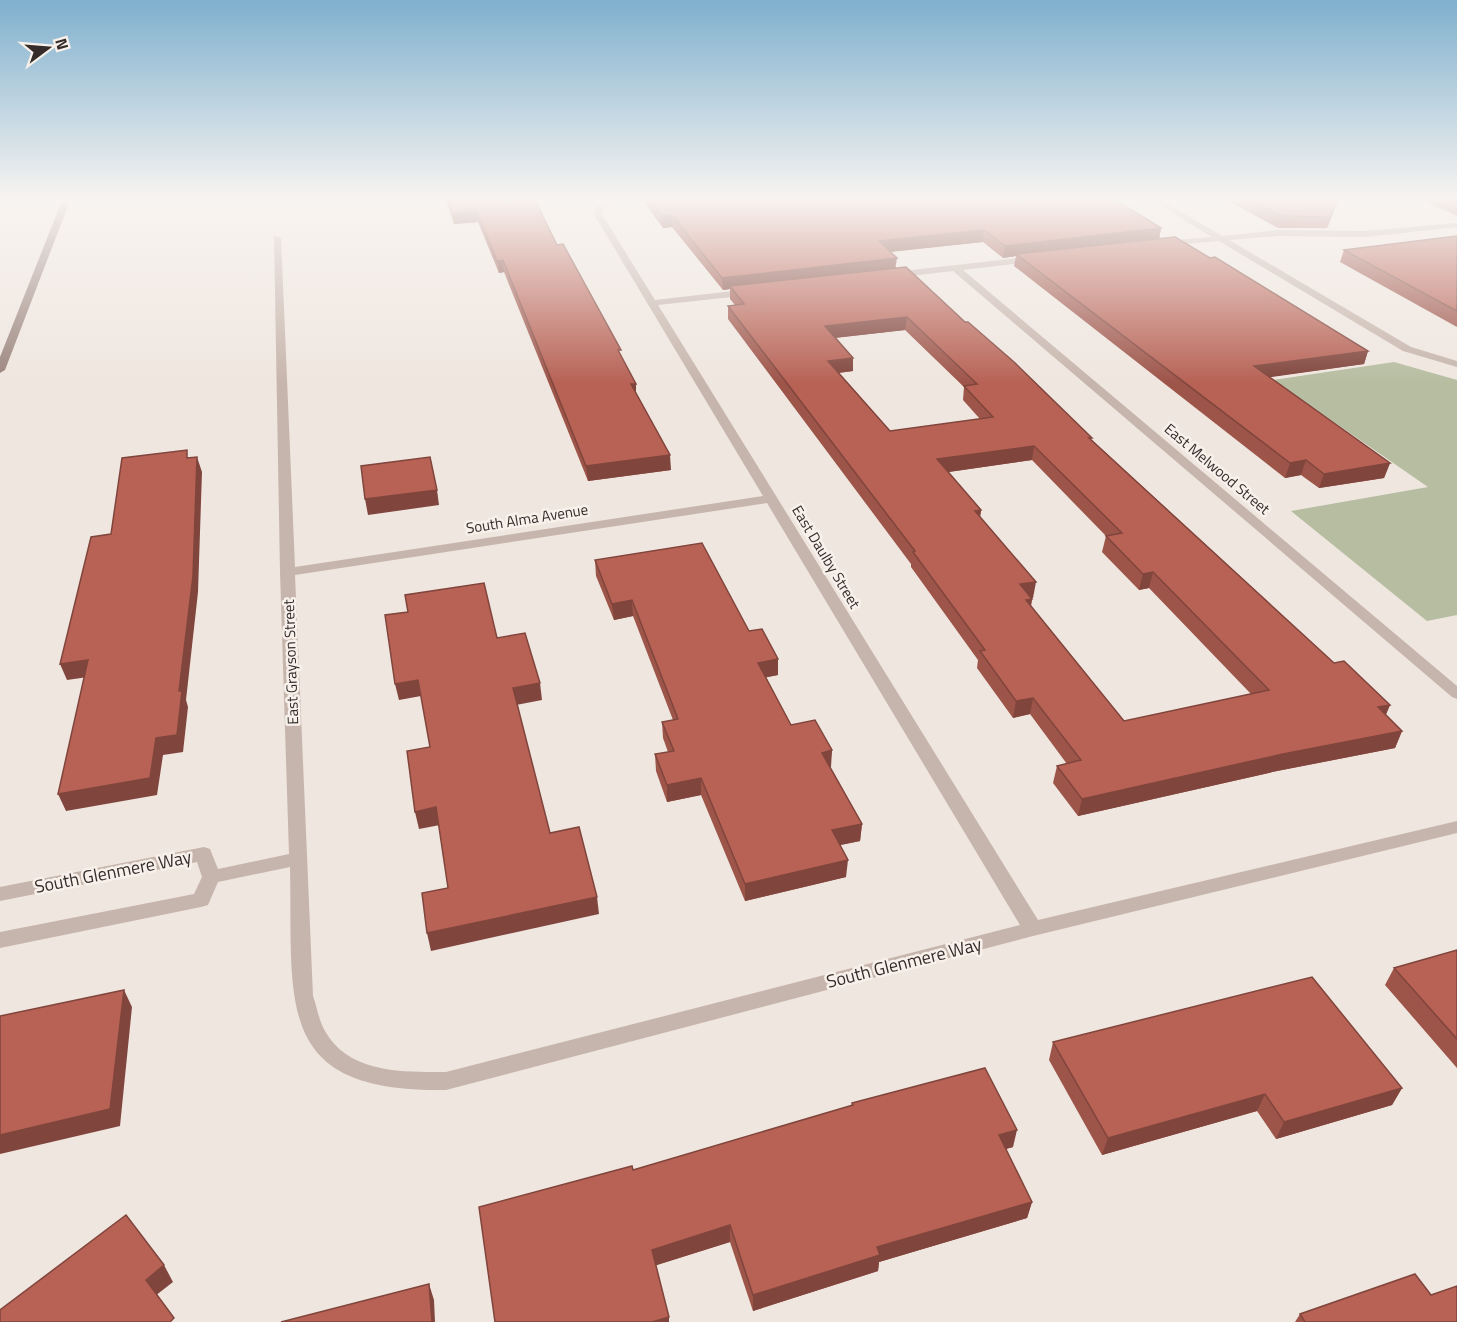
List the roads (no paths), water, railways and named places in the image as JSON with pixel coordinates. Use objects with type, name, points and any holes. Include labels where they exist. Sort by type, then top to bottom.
[{"type":"main road","points":[[0,370],[43,260]]},
{"type":"street","name":"East Grayson Street","points":[[278,260],[303,996],[319,1040],[351,1070]]},
{"type":"street","name":"East Daulby Street","points":[[626,260],[1034,929]]},
{"type":"street","points":[[884,276],[1031,260]]},
{"type":"street","points":[[1256,260],[1407,349],[1457,364]]},
{"type":"street","name":"East Melwood Street","points":[[955,268],[1457,694]]},
{"type":"street","points":[[652,303],[765,290]]},
{"type":"street","name":"South Alma Avenue","points":[[287,572],[771,499]]},
{"type":"street","name":"South Glenmere Way","points":[[351,1070],[399,1082],[446,1081],[1034,929],[1457,826]]},
{"type":"street","name":"South Glenmere Way","points":[[0,894],[204,854],[211,877],[201,900],[0,940]]},
{"type":"street","name":"South Glenmere Way","points":[[211,877],[298,859]]}]
